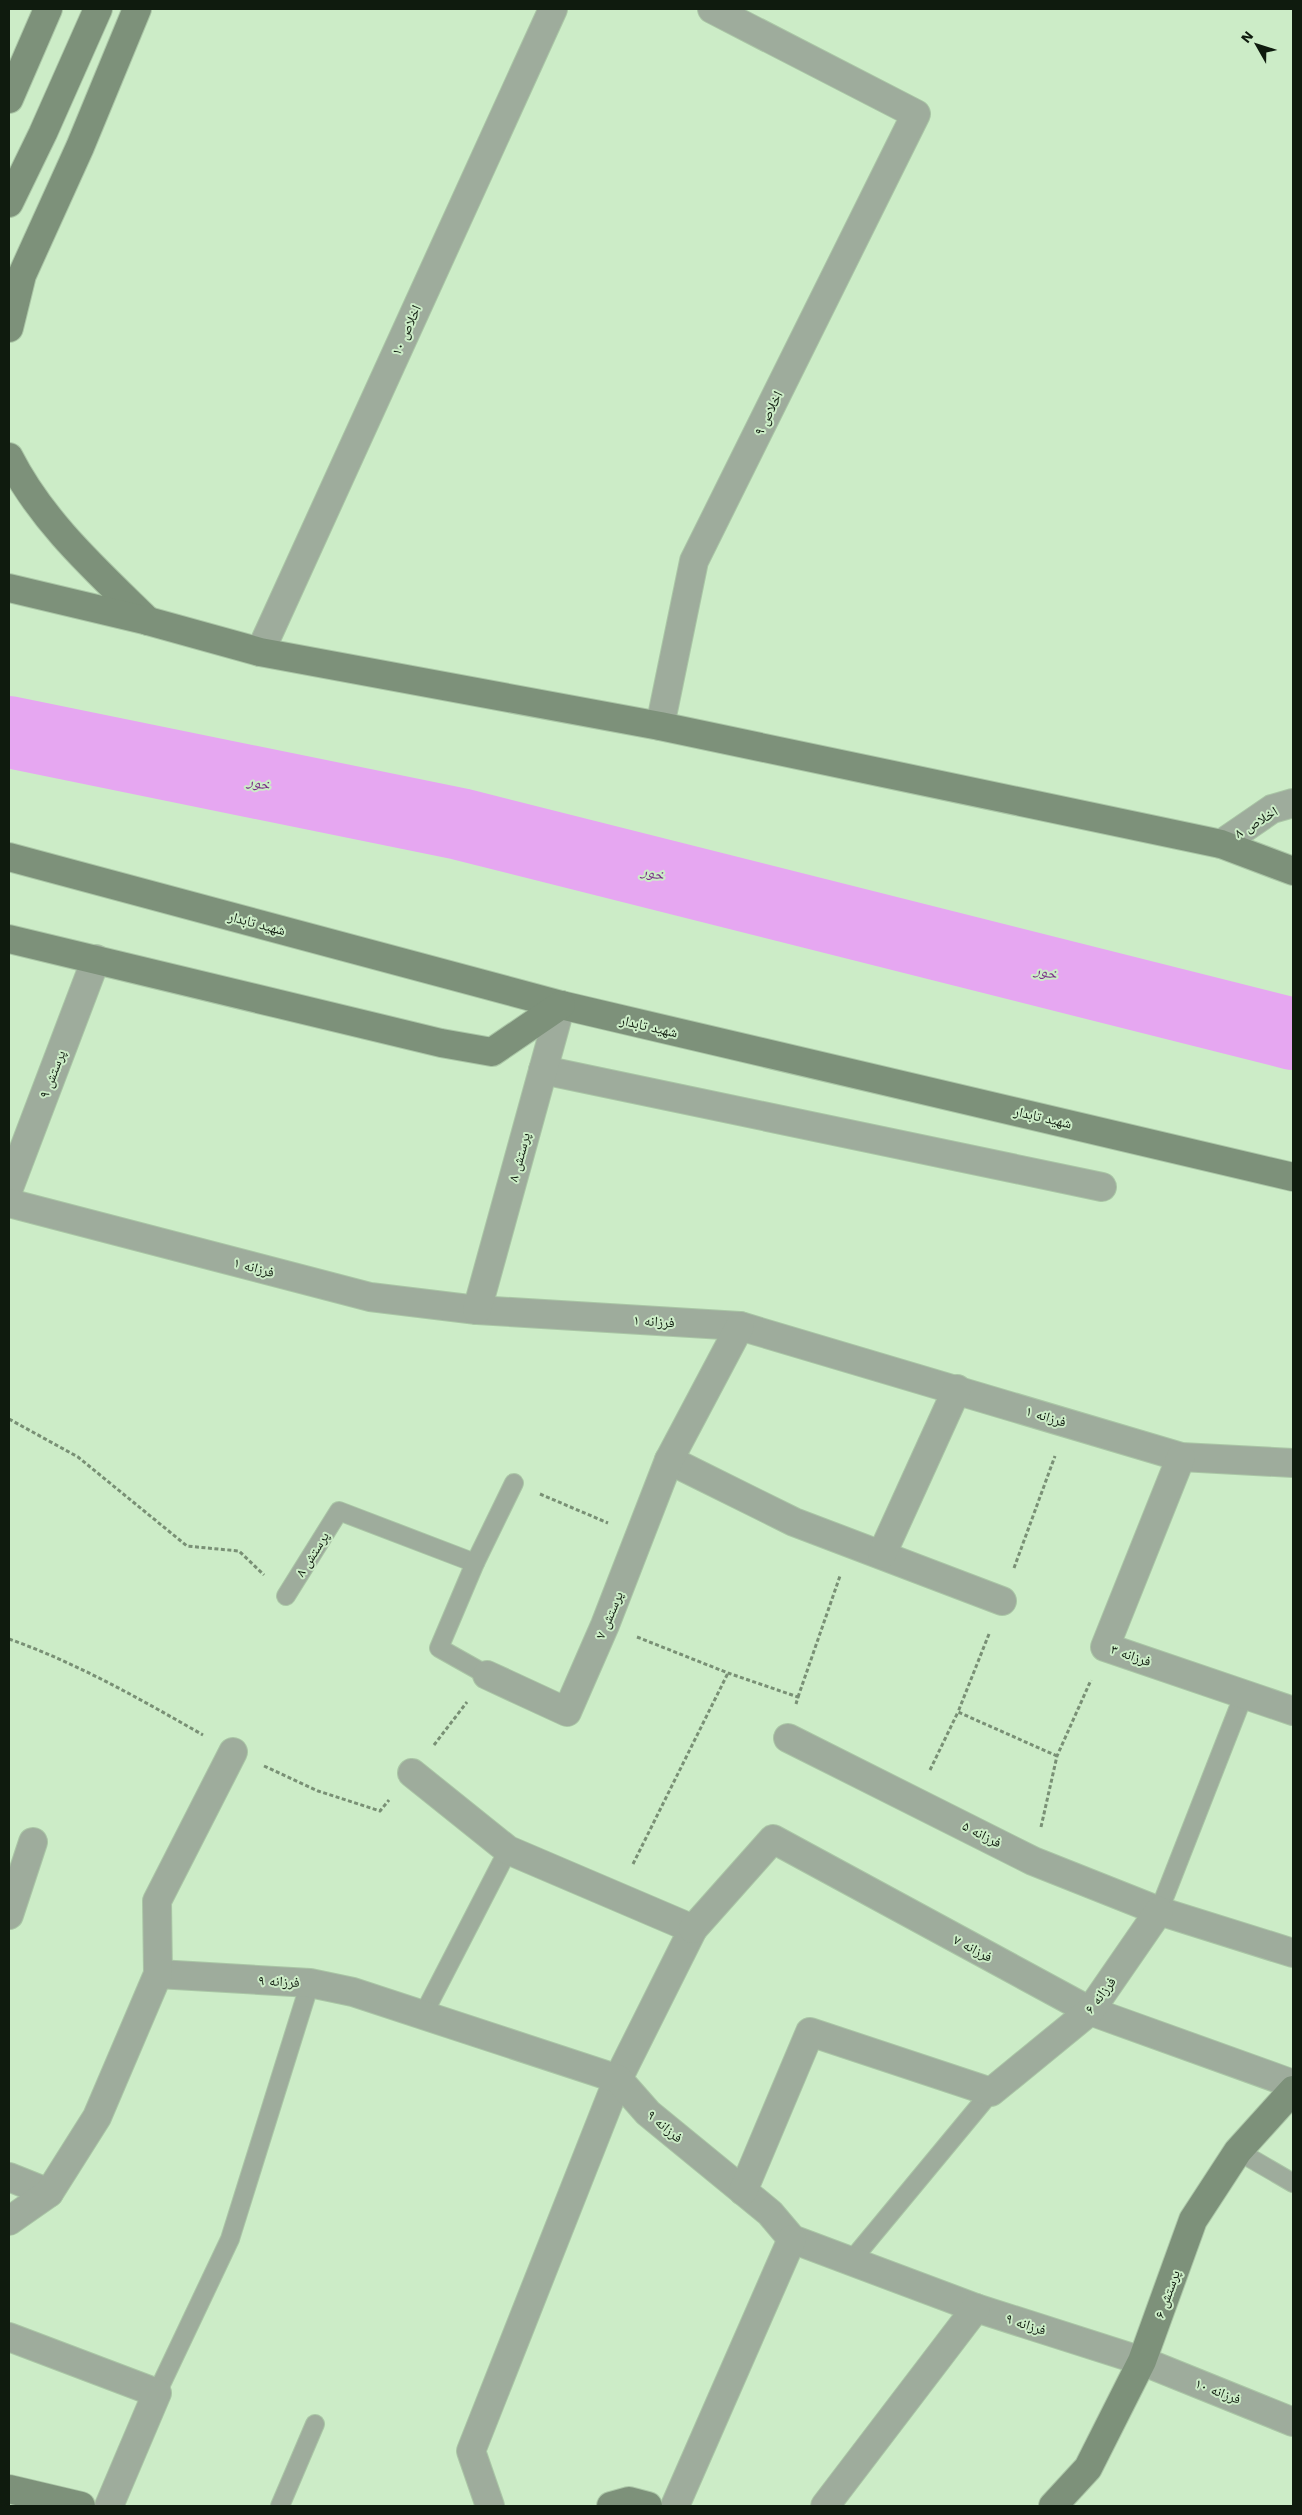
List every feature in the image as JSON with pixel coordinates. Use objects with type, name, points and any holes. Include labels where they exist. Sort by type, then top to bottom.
[{"type":"street","points":[[9,100],[48,9]]},
{"type":"street","points":[[9,204],[98,9]]},
{"type":"street","points":[[9,328],[22,275],[80,147],[138,9]]},
{"type":"street","name":"اخلاص ۱۰","points":[[260,652],[553,9]]},
{"type":"street","name":"اخلاص ۹","points":[[660,726],[694,561],[916,114],[712,9]]},
{"type":"street","points":[[9,457],[23,485],[69,543],[148,621]]},
{"type":"street","points":[[9,588],[148,621],[260,652],[660,726],[1221,844],[1293,871]]},
{"type":"street","name":"اخلاص ۸","points":[[1221,844],[1272,809],[1293,803]]},
{"type":"street","name":"شهید تابدار","points":[[9,857],[561,1005],[1293,1177]]},
{"type":"street","points":[[9,939],[441,1043],[492,1052],[561,1005]]},
{"type":"street","name":"پرستش ۹","points":[[9,1188],[96,959]]},
{"type":"street","name":"پرستش ۸","points":[[477,1310],[561,1005]]},
{"type":"street","points":[[543,1070],[1102,1187]]},
{"type":"street","name":"فرزانه ۱","points":[[9,1203],[370,1297],[477,1310],[740,1326],[1181,1457],[1293,1463]]},
{"type":"street","name":"پرستش ۷","points":[[487,1676],[567,1712],[606,1625],[669,1460],[740,1326]]},
{"type":"street","points":[[882,1554],[957,1389]]},
{"type":"street","name":"فرزانه ۳","points":[[1181,1457],[1105,1647],[1293,1711]]},
{"type":"street","points":[[669,1460],[794,1522],[1002,1601]]},
{"type":"street","name":"فرزانه ۵","points":[[788,1738],[916,1800],[1033,1861],[1159,1911],[1293,1952]]},
{"type":"street","points":[[9,2220],[49,2194],[97,2117],[158,1974],[157,1901],[233,1752]]},
{"type":"street","points":[[412,1773],[508,1850],[693,1929],[618,2079],[471,2451],[490,2506]]},
{"type":"street","name":"فرزانه ۷","points":[[693,1929],[773,1839],[1090,2011],[1293,2084]]},
{"type":"street","points":[[9,1915],[33,1842]]},
{"type":"street","name":"فرزانه ۶","points":[[991,2092],[1090,2011],[1159,1911]]},
{"type":"street","name":"فرزانه ۹","points":[[158,1974],[310,1983],[353,1992],[618,2079],[648,2112],[770,2213],[792,2239],[976,2308],[1142,2361]]},
{"type":"street","points":[[744,2191],[810,2032],[991,2092]]},
{"type":"street","name":"پرستش ۶","points":[[1053,2506],[1088,2468],[1142,2361],[1193,2220],[1238,2151],[1293,2090]]},
{"type":"street","points":[[9,2177],[49,2194]]},
{"type":"street","points":[[675,2506],[792,2239]]},
{"type":"street","points":[[825,2506],[976,2308]]},
{"type":"street","points":[[9,2337],[157,2393],[109,2506]]},
{"type":"street","name":"فرزانه ۱۰","points":[[1142,2361],[1265,2409],[1293,2422]]},
{"type":"street","points":[[9,2489],[54,2503],[81,2506]]},
{"type":"street","points":[[611,2506],[629,2501],[648,2506]]},
{"type":"lane","points":[[487,1676],[439,1648],[475,1563],[514,1483]]},
{"type":"lane","name":"پرستش ۸","points":[[286,1596],[338,1511],[475,1563]]},
{"type":"lane","name":"فرزانه ۶","points":[[1159,1911],[1244,1694]]},
{"type":"lane","points":[[423,2015],[508,1850]]},
{"type":"lane","points":[[157,2393],[230,2239],[310,1983]]},
{"type":"lane","name":"فرزانه ۶","points":[[851,2261],[991,2092]]},
{"type":"lane","points":[[1238,2151],[1293,2183]]},
{"type":"lane","points":[[280,2506],[315,2424]]},
{"type":"path","points":[[9,1419],[78,1457],[187,1546],[239,1551],[286,1596]]},
{"type":"path","points":[[916,1800],[958,1712],[1002,1601],[1067,1423]]},
{"type":"path","points":[[514,1483],[641,1537]]},
{"type":"path","points":[[788,1738],[798,1697],[851,1543]]},
{"type":"path","points":[[606,1625],[728,1673],[798,1697]]},
{"type":"path","points":[[1033,1861],[1057,1756],[1105,1647]]},
{"type":"path","points":[[618,1896],[728,1673]]},
{"type":"path","points":[[412,1773],[487,1676]]},
{"type":"path","points":[[958,1712],[1057,1756]]},
{"type":"waterway","name":"خور","points":[[9,732],[460,824],[1293,1034]]}]
